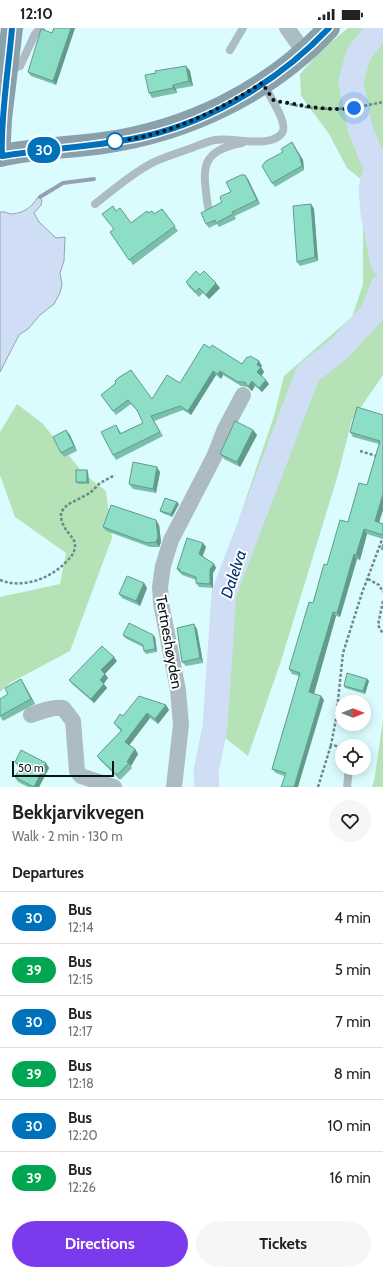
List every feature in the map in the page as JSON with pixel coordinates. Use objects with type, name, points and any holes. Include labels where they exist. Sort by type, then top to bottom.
[{"type":"main road","points":[[12,28],[4,68],[1,148],[102,143],[162,132],[220,108],[268,92],[304,52],[329,28]]},
{"type":"street","points":[[286,28],[304,52]]},
{"type":"street","name":"Tertneshøyden","points":[[174,787],[181,725],[178,690],[161,603],[160,587],[163,566],[171,540],[214,457],[225,429],[243,395]]},
{"type":"street","points":[[32,715],[56,707],[63,708],[69,713],[75,729],[77,771],[84,782],[114,787]]},
{"type":"lane","points":[[4,68],[20,66],[35,34],[41,28]]},
{"type":"lane","points":[[230,50],[243,28]]},
{"type":"lane","points":[[95,204],[130,176],[152,163],[215,140],[270,141],[283,133],[282,121],[268,92]]},
{"type":"lane","points":[[208,206],[204,172],[207,160],[219,149],[252,141]]},
{"type":"lane","points":[[347,787],[348,775]]},
{"type":"path","points":[[268,92],[311,108],[338,110],[383,102]]},
{"type":"path","points":[[360,451],[383,458]]},
{"type":"path","points":[[0,580],[21,583],[44,578],[61,567],[72,556],[75,546],[72,538],[64,529],[61,512],[67,505],[90,493],[100,483],[114,475]]},
{"type":"path","points":[[318,787],[336,720],[343,653],[362,593],[383,537]]},
{"type":"path","points":[[368,579],[379,585],[383,592]]},
{"type":"path","points":[[383,601],[378,625],[383,634]]},
{"type":"path","points":[[330,745],[335,746]]},
{"type":"green space","points":[[348,28],[383,28],[383,375],[352,420],[337,478],[281,661],[248,756],[209,725],[211,649],[223,566],[274,416],[284,376],[352,317],[363,284],[363,181],[347,168],[329,134],[301,96],[300,74],[321,50]]},
{"type":"green space","points":[[17,404],[42,423],[84,474],[106,491],[112,538],[70,651],[10,683],[0,692],[0,597],[60,584],[66,553],[15,517],[0,475],[0,432]]},
{"type":"green space","points":[[383,720],[383,787],[372,787],[374,781]]},
{"type":"water","points":[[38,197],[42,200],[41,205],[34,213],[39,222],[56,238],[65,237],[64,261],[60,273],[62,284],[60,293],[54,304],[40,315],[28,329],[19,335],[0,372],[0,212],[12,214],[24,211],[33,204]]},
{"type":"building","points":[[54,28],[71,28],[53,81],[28,72],[41,29],[52,33]]},
{"type":"building","points":[[186,66],[189,81],[173,85],[173,88],[149,93],[145,75],[156,73],[155,71]]},
{"type":"building","points":[[292,142],[300,157],[302,166],[272,183],[262,166],[266,161],[283,152],[281,149]]},
{"type":"building","points":[[241,175],[245,175],[257,200],[232,212],[233,214],[216,223],[215,220],[206,224],[201,213],[222,202],[220,198],[221,196],[231,192],[226,182]]},
{"type":"building","points":[[311,204],[315,257],[297,262],[293,206]]},
{"type":"building","points":[[113,206],[116,211],[120,208],[131,223],[147,211],[148,213],[152,211],[154,214],[162,209],[175,226],[129,260],[110,232],[114,229],[102,214]]},
{"type":"building","points":[[196,271],[200,275],[204,271],[216,283],[206,295],[199,288],[196,292],[186,282]]},
{"type":"building","points":[[204,344],[210,348],[212,345],[242,364],[247,357],[248,358],[250,356],[259,361],[257,365],[261,367],[257,372],[266,380],[259,388],[252,381],[248,387],[245,382],[238,382],[220,371],[218,374],[213,371],[188,411],[180,406],[151,416],[160,432],[113,455],[101,432],[116,425],[120,434],[143,423],[137,410],[128,400],[113,411],[101,395],[116,383],[115,381],[118,378],[131,370],[152,399],[167,375],[180,383]]},
{"type":"building","points":[[357,407],[383,415],[383,494],[375,521],[383,524],[383,535],[364,529],[356,555],[354,554],[337,613],[333,612],[309,692],[321,696],[294,787],[281,787],[286,773],[272,769],[300,673],[289,669],[309,602],[313,603],[324,564],[327,565],[340,520],[348,522],[359,483],[367,485],[380,441],[350,432]]},
{"type":"building","points":[[235,421],[253,430],[237,462],[220,454]]},
{"type":"building","points":[[66,430],[74,446],[61,453],[53,437]]},
{"type":"building","points":[[133,462],[157,467],[153,489],[129,484]]},
{"type":"building","points":[[76,470],[87,470],[87,482],[76,482]]},
{"type":"building","points":[[165,498],[177,502],[171,514],[160,511]]},
{"type":"building","points":[[111,505],[156,520],[158,537],[156,542],[147,543],[103,527]]},
{"type":"building","points":[[187,538],[203,543],[199,554],[214,564],[210,569],[210,584],[196,583],[196,577],[177,569]]},
{"type":"building","points":[[127,576],[144,583],[136,601],[119,594]]},
{"type":"building","points":[[129,623],[153,635],[155,649],[144,651],[143,645],[123,635]]},
{"type":"building","points":[[194,624],[200,658],[182,662],[177,628]]},
{"type":"building","points":[[102,646],[114,657],[101,670],[105,674],[100,680],[104,684],[91,699],[69,680]]},
{"type":"building","points":[[347,673],[367,679],[363,691],[344,686]]},
{"type":"building","points":[[21,679],[31,699],[0,716],[0,699],[8,694],[5,688]]},
{"type":"building","points":[[139,696],[166,705],[155,719],[147,713],[125,742],[135,749],[127,762],[129,763],[117,775],[97,756],[122,730],[114,723],[120,714],[123,716]]},
{"type":"building","points":[[21,750],[46,763],[34,787],[15,777],[21,765],[15,762]]},
{"type":"waterway","points":[[379,28],[358,55],[351,82],[360,128],[371,156],[377,163],[371,189],[373,213],[383,263]]},
{"type":"waterway","points":[[40,197],[63,183],[94,179]]},
{"type":"waterway","name":"Dalelva","points":[[207,787],[206,772],[215,727],[224,593],[308,373],[339,349],[373,312],[383,286]]},
{"type":"bus line","name":"30","points":[[12,28],[1,119],[0,148],[2,156],[22,152],[129,139],[162,132],[182,125],[220,108],[262,83],[304,52],[329,28]]},
{"type":"route","points":[[115,141],[146,136],[182,125],[220,108],[262,83],[274,101],[317,109],[338,110],[354,108]]}]
